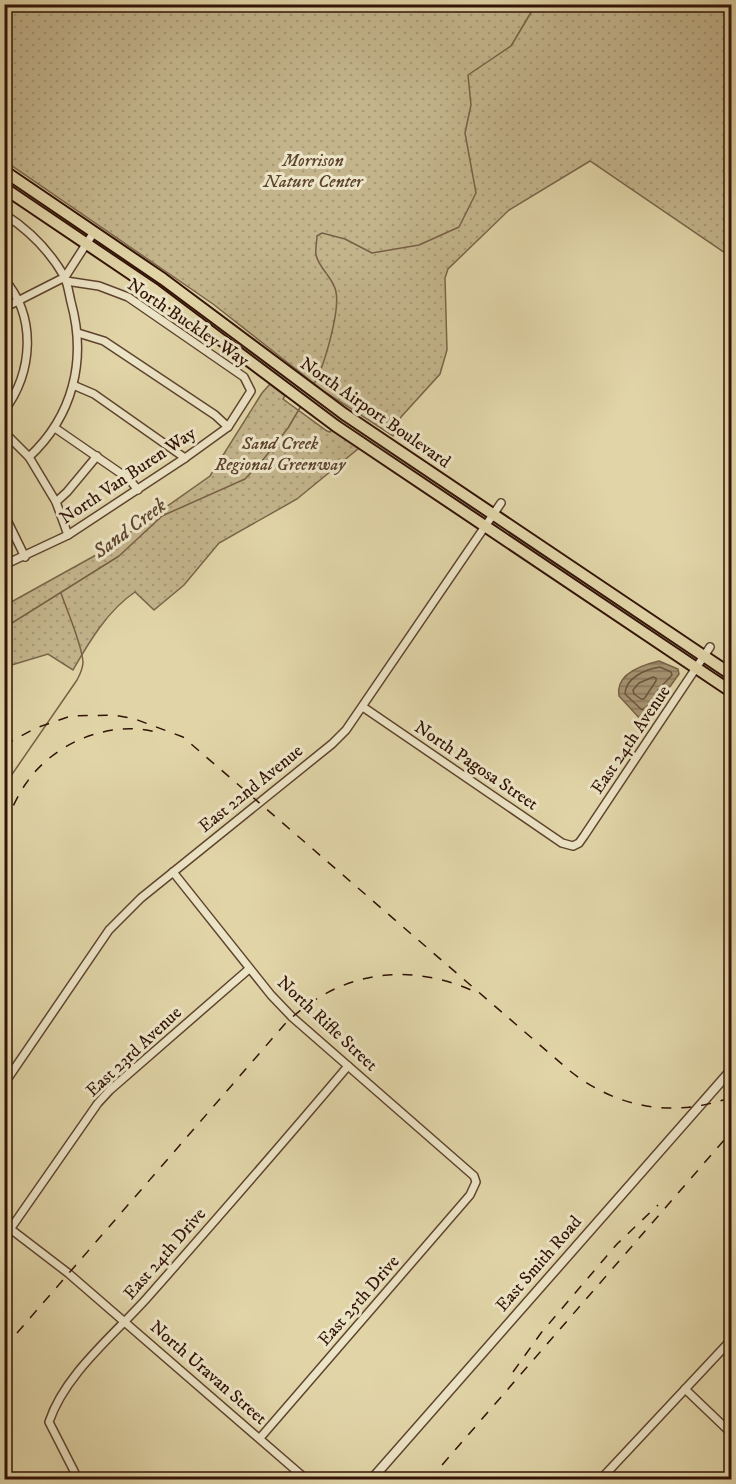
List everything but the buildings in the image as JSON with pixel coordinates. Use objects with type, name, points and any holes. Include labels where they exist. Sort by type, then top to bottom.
[{"type":"main road","name":"North Airport Boulevard","points":[[4,171],[171,284],[344,414],[493,514],[707,652],[732,675]]},
{"type":"main road","name":"North Airport Boulevard","points":[[4,188],[154,290],[336,426],[732,692]]},
{"type":"street","points":[[4,214],[26,228],[65,279],[78,333],[78,359],[74,385],[55,428],[29,457]]},
{"type":"street","points":[[4,308],[65,279],[94,232]]},
{"type":"street","points":[[4,279],[18,301],[27,327],[27,361],[22,380],[4,411]]},
{"type":"street","name":"North Buckley Way","points":[[65,279],[99,286],[128,297],[244,377],[251,391]]},
{"type":"street","points":[[78,333],[104,341],[215,415],[228,427]]},
{"type":"street","points":[[74,385],[94,394],[185,458]]},
{"type":"street","name":"North Van Buren Way","points":[[4,565],[68,535],[185,458],[228,427],[251,391]]},
{"type":"street","points":[[55,428],[97,456],[129,480],[138,490]]},
{"type":"street","points":[[4,432],[29,457],[56,502],[68,535]]},
{"type":"street","points":[[56,502],[97,456]]},
{"type":"street","name":"East 22nd Avenue","points":[[4,1084],[109,930],[130,907],[332,744],[363,706],[501,503]]},
{"type":"street","points":[[4,514],[25,557]]},
{"type":"street","name":"East 24th Avenue","points":[[573,846],[579,843],[584,836],[707,652]]},
{"type":"street","name":"North Pagosa Street","points":[[363,706],[562,843],[573,846]]},
{"type":"street","name":"North Rifle Street","points":[[172,872],[249,969],[292,1017],[474,1176],[476,1182]]},
{"type":"street","name":"East 23rd Avenue","points":[[8,1226],[98,1102],[249,969]]},
{"type":"street","name":"East 24th Drive","points":[[75,1473],[48,1422],[53,1410],[74,1378],[126,1322],[348,1066]]},
{"type":"street","name":"East Smith Road","points":[[371,1479],[732,1069]]},
{"type":"street","name":"East 25th Drive","points":[[260,1438],[470,1195],[476,1182]]},
{"type":"street","name":"North Uravan Street","points":[[8,1226],[126,1322],[308,1479]]},
{"type":"street","points":[[600,1479],[732,1339]]},
{"type":"street","points":[[685,1389],[732,1434]]},
{"type":"green space","name":"Morrison Nature Center","points":[[5,4],[731,5],[731,257],[590,161],[509,210],[448,269],[445,278],[447,350],[440,374],[401,417],[393,436],[325,392],[213,304],[5,161]]},
{"type":"green space","name":"Sand Creek Regional Greenway","points":[[270,384],[285,396],[283,399],[327,431],[330,432],[332,429],[359,448],[297,499],[219,543],[184,585],[154,610],[135,592],[125,599],[100,627],[73,670],[48,654],[5,667],[4,606],[105,550],[210,476]]},
{"type":"water","points":[[659,661],[678,669],[679,674],[646,720],[642,721],[619,696],[619,688],[625,676],[645,665]]},
{"type":"waterway","name":"Sand Creek","points":[[314,384],[330,339],[337,301],[335,287],[316,255],[317,236],[322,233],[345,239],[372,253],[419,245],[459,227],[476,193],[465,133],[471,105],[468,75],[511,46],[536,4]]},
{"type":"waterway","name":"Sand Creek","points":[[4,628],[119,556],[162,516],[245,479],[288,428],[301,406]]},
{"type":"waterway","points":[[4,786],[77,680],[82,669],[80,646],[61,593]]},
{"type":"railway","points":[[4,745],[36,728],[71,716],[114,715],[135,719],[183,737],[570,1071],[588,1084],[627,1101],[668,1108],[689,1107],[732,1097]]},
{"type":"railway","points":[[4,823],[27,782],[38,768],[67,746],[102,732],[120,729],[156,732]]},
{"type":"railway","points":[[17,1333],[284,1025],[304,1007],[348,983],[372,977],[421,976],[446,981],[471,990]]},
{"type":"railway","points":[[429,1480],[732,1131]]},
{"type":"railway","points":[[513,1372],[541,1333],[617,1244],[658,1205]]}]
